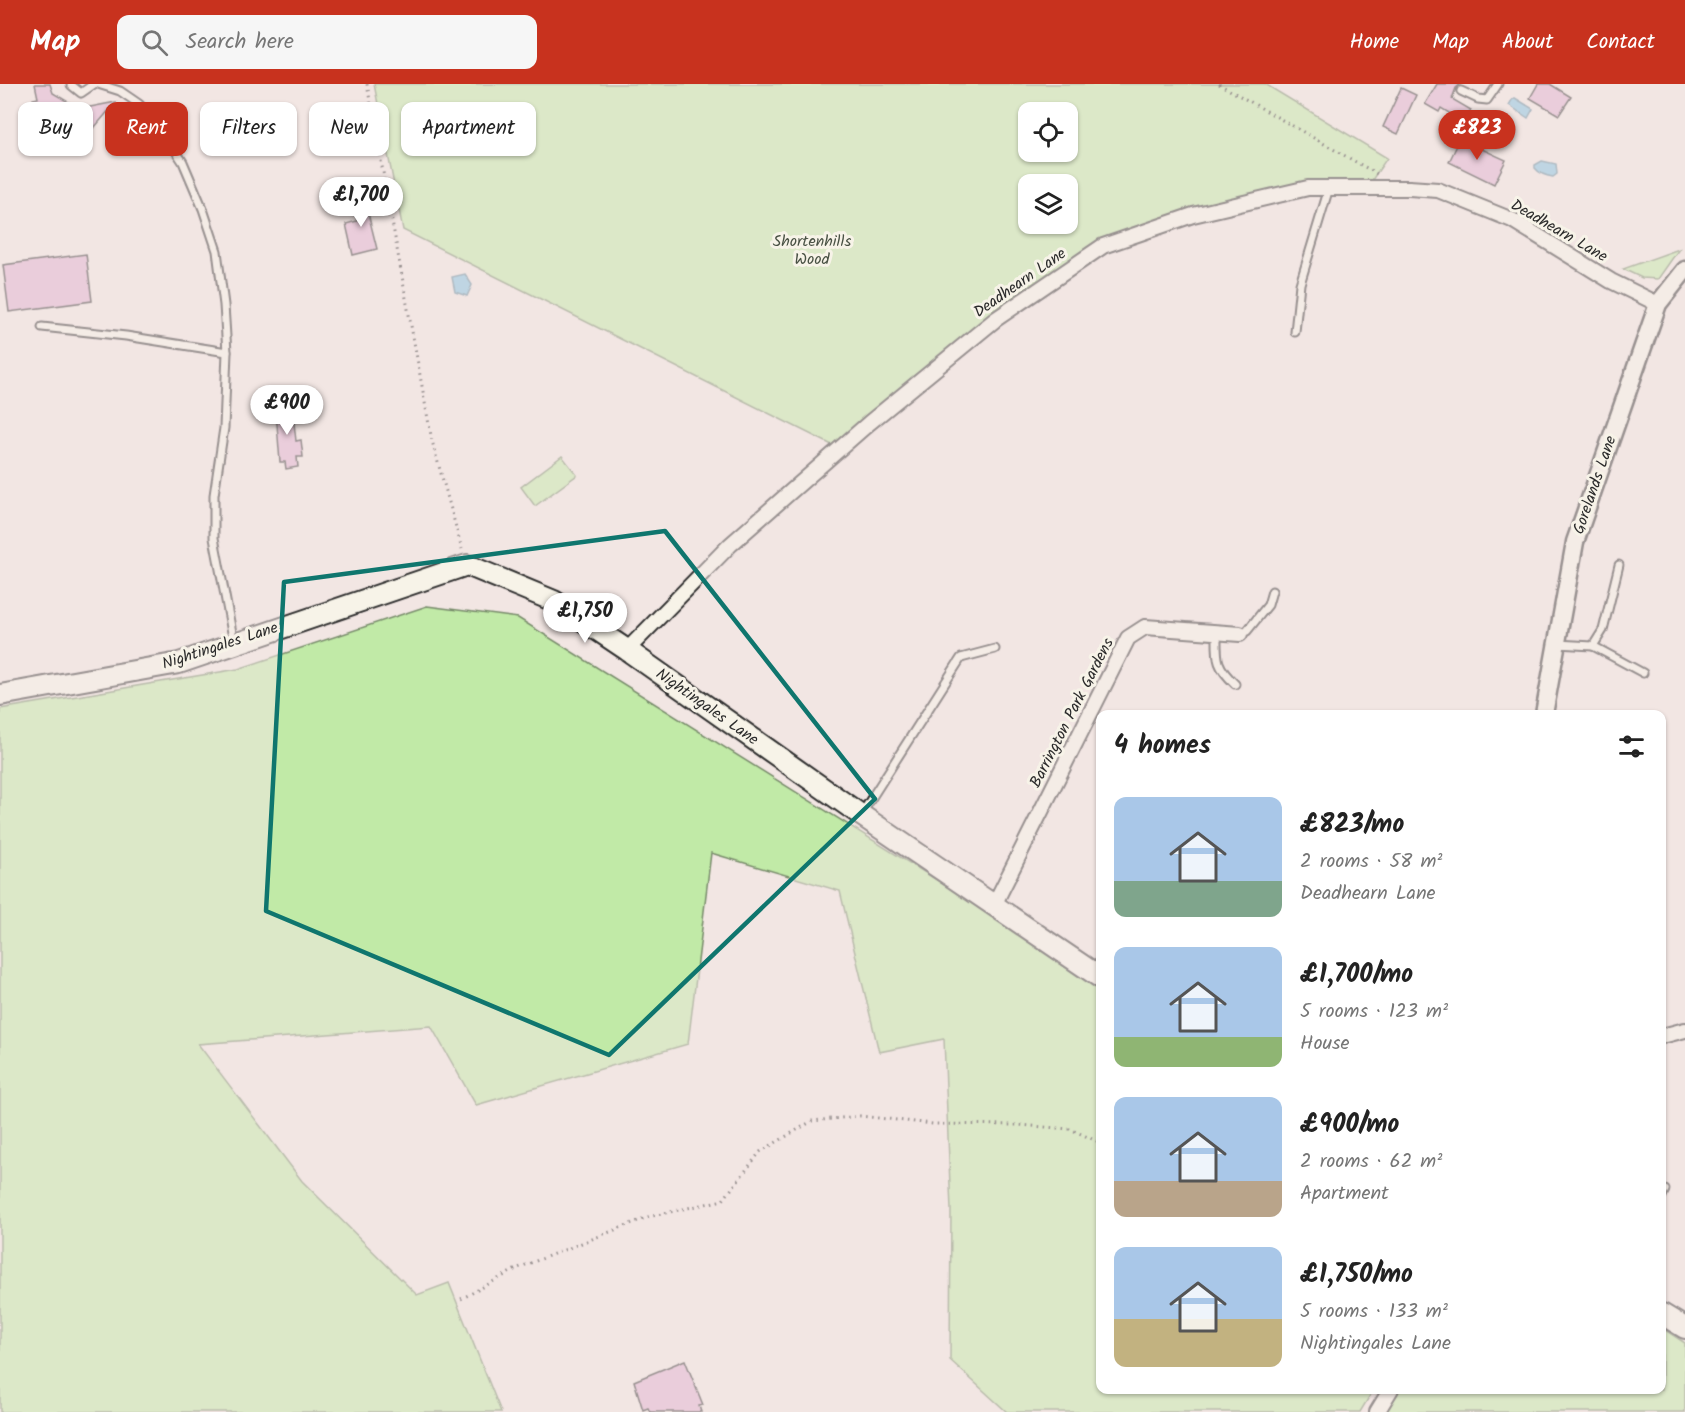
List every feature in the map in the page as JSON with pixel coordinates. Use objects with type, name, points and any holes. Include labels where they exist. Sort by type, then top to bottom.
[{"type":"main road","name":"Nightingales Lane","points":[[0,695],[179,663],[467,565],[554,601],[993,907],[1096,975]]},
{"type":"main road","points":[[1666,1316],[1685,1328]]},
{"type":"street","name":"Deadhearn Lane","points":[[627,650],[730,545],[870,423],[996,319],[1103,246],[1192,215],[1308,188],[1438,190],[1512,220],[1611,281],[1658,304]]},
{"type":"street","name":"Gorelands Lane","points":[[1545,710],[1575,542],[1658,304],[1685,270]]},
{"type":"street","name":"Barrington Park Gardens","points":[[993,907],[1128,638],[1145,627],[1240,634]]},
{"type":"street","points":[[1666,1035],[1685,1030]]},
{"type":"street","points":[[1377,1412],[1388,1394]]},
{"type":"lane","points":[[71,84],[81,93],[96,84],[106,85],[120,91],[139,104],[159,126],[183,162],[203,209],[217,251],[227,352],[224,428],[214,495],[214,537],[234,643]]},
{"type":"lane","points":[[1461,91],[1478,99],[1487,100],[1498,84]]},
{"type":"lane","points":[[1295,332],[1300,284],[1329,188]]},
{"type":"lane","points":[[42,327],[126,336],[227,352]]},
{"type":"lane","points":[[1593,646],[1603,630],[1619,565]]},
{"type":"lane","points":[[1240,634],[1247,631],[1268,605],[1272,591]]},
{"type":"lane","points":[[1218,632],[1219,664],[1222,671],[1235,684]]},
{"type":"lane","points":[[1557,644],[1593,646],[1643,673]]},
{"type":"lane","points":[[861,815],[962,658],[995,649]]},
{"type":"path","points":[[367,84],[432,441],[467,565]]},
{"type":"path","points":[[1220,84],[1401,188]]},
{"type":"path","points":[[461,1299],[518,1268],[648,1217],[723,1200],[760,1152],[812,1121],[860,1116],[933,1124],[1019,1125],[1070,1129],[1096,1141]]},
{"type":"highlighted area","points":[[665,531],[875,799],[609,1055],[266,911],[284,582]]},
{"type":"green space","name":"Shortenhills Wood","points":[[374,84],[1265,84],[1387,158],[1370,183],[1306,181],[1190,209],[1104,239],[1015,297],[834,446],[403,230],[388,156],[389,102],[378,102]]},
{"type":"green space","points":[[1679,249],[1658,279],[1642,278],[1623,269]]},
{"type":"green space","points":[[562,456],[577,475],[535,506],[521,487]]},
{"type":"green space","points":[[427,606],[518,618],[1096,980],[1096,1394],[1371,1394],[1360,1412],[1007,1412],[950,1360],[951,1210],[944,1039],[879,1052],[840,891],[711,853],[688,1044],[476,1105],[431,1026],[198,1044],[302,1181],[417,1295],[449,1283],[501,1412],[0,1412],[0,709],[238,669]]},
{"type":"green space","points":[[1666,1331],[1685,1343],[1685,1412],[1385,1412],[1396,1394],[1666,1394]]},
{"type":"water","points":[[1515,98],[1533,109],[1528,118],[1509,105]]},
{"type":"water","points":[[1542,161],[1556,164],[1557,174],[1550,177],[1537,170],[1535,165]]},
{"type":"water","points":[[465,274],[472,285],[467,296],[455,292],[452,277]]},
{"type":"building","points":[[35,84],[50,84],[53,93],[68,102],[34,102],[33,99],[38,98]]},
{"type":"building","points":[[1437,84],[1461,84],[1456,88],[1452,99],[1471,110],[1464,122],[1441,108],[1439,112],[1425,104]]},
{"type":"building","points":[[1538,84],[1550,84],[1571,97],[1559,115],[1530,98]]},
{"type":"building","points":[[1401,88],[1416,95],[1398,134],[1383,127]]},
{"type":"building","points":[[105,104],[105,115],[94,128],[93,106]]},
{"type":"building","points":[[1460,139],[1506,160],[1494,184],[1449,162]]},
{"type":"building","points":[[363,193],[377,249],[353,255],[346,224],[357,221],[351,196]]},
{"type":"building","points":[[86,254],[92,301],[9,312],[3,265]]},
{"type":"building","points":[[288,401],[291,423],[294,423],[296,441],[301,440],[303,457],[297,457],[298,467],[286,469],[285,462],[280,462],[273,402]]},
{"type":"building","points":[[685,1360],[703,1405],[699,1406],[701,1412],[650,1412],[648,1408],[643,1410],[634,1381]]}]
